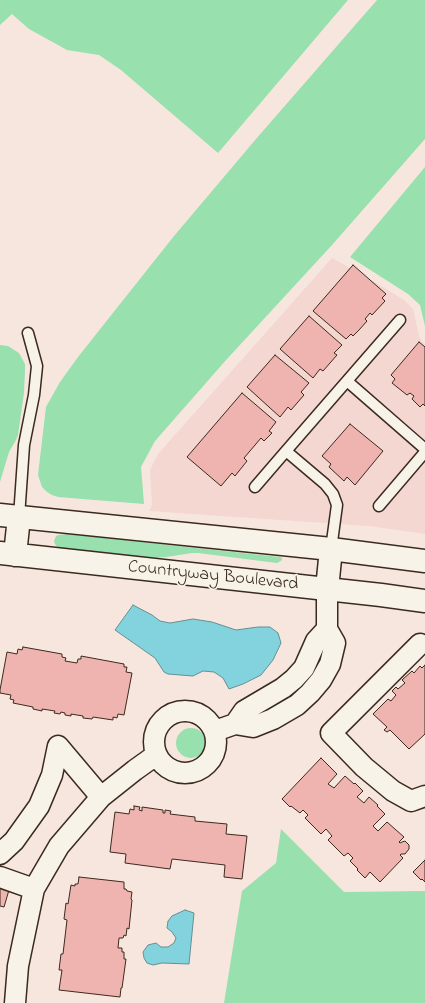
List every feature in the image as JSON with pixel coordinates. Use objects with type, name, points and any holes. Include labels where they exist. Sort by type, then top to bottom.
[{"type":"street","points":[[8,554],[10,516],[331,549],[425,561]]},
{"type":"street","points":[[215,732],[235,724],[253,727],[273,719],[297,705],[321,680],[330,664],[336,643],[327,629],[327,589],[331,549]]},
{"type":"street","name":"Countryway Boulevard","points":[[8,554],[425,601]]},
{"type":"street","points":[[420,644],[331,733],[364,767],[394,791],[411,801],[425,796]]},
{"type":"street","points":[[183,711],[202,715],[210,722],[215,732],[217,746],[214,756],[204,768],[194,772],[179,773],[173,771],[164,765],[156,755],[154,748],[154,737],[164,719],[172,713],[183,711]]},
{"type":"street","points":[[0,854],[14,841],[39,806],[52,775],[58,746],[101,797]]},
{"type":"street","points":[[15,1003],[18,966],[34,889],[59,846],[101,797],[156,755]]},
{"type":"street","points":[[0,877],[34,889]]},
{"type":"lane","points":[[255,487],[400,320]]},
{"type":"lane","points":[[10,516],[34,395],[37,366],[28,333]]},
{"type":"lane","points":[[347,381],[425,449]]},
{"type":"lane","points":[[286,451],[325,484],[332,494],[337,505],[331,549]]},
{"type":"lane","points":[[379,506],[425,452]]},
{"type":"shaded area","points":[[332,258],[404,300],[413,309],[419,336],[425,344],[425,534],[369,526],[149,511],[152,505],[150,470],[158,454]]},
{"type":"green space","points":[[0,0],[348,0],[218,153],[121,70],[99,55],[67,50],[29,29],[12,14],[0,25]]},
{"type":"green space","points":[[377,0],[425,0],[425,139],[332,245],[227,359],[155,441],[141,467],[144,504],[58,497],[47,492],[42,487],[38,475],[46,407],[60,382],[174,236]]},
{"type":"green space","points":[[425,167],[425,326],[420,305],[408,294],[350,257]]},
{"type":"green space","points":[[0,345],[8,346],[19,353],[25,364],[25,371],[24,393],[18,435],[9,452],[0,482]]},
{"type":"green space","points":[[67,534],[280,557],[282,560],[277,563],[198,553],[151,558],[57,547],[54,541],[56,536]]},
{"type":"green space","points":[[191,728],[202,732],[206,743],[202,754],[191,758],[180,754],[176,743],[180,732]]},
{"type":"green space","points":[[281,829],[344,892],[425,891],[425,1003],[224,1003],[242,891],[276,863]]},
{"type":"water","points":[[133,605],[160,621],[170,623],[193,619],[212,622],[236,630],[270,627],[278,633],[281,643],[273,660],[261,675],[229,689],[223,678],[214,672],[203,671],[193,676],[168,674],[164,672],[155,658],[115,630]]},
{"type":"water","points":[[185,910],[194,913],[189,964],[162,963],[153,965],[147,963],[143,952],[148,945],[156,943],[161,947],[168,947],[174,943],[176,938],[167,928],[168,921],[172,916]]},
{"type":"building","points":[[353,265],[386,294],[382,298],[385,301],[372,315],[370,313],[365,319],[367,321],[353,336],[351,334],[346,339],[313,311]]},
{"type":"building","points":[[309,316],[342,345],[334,353],[337,355],[323,371],[320,369],[313,378],[280,349]]},
{"type":"building","points":[[419,342],[425,347],[425,406],[423,404],[420,407],[412,399],[414,396],[410,393],[407,395],[392,383],[395,379],[391,375]]},
{"type":"building","points":[[275,355],[309,383],[301,392],[304,395],[291,410],[288,407],[280,417],[247,387]]},
{"type":"building","points":[[242,393],[276,422],[269,431],[272,433],[264,441],[261,438],[244,458],[247,461],[235,476],[232,473],[221,486],[187,457]]},
{"type":"building","points":[[350,424],[383,451],[355,485],[347,477],[344,481],[329,467],[331,464],[322,456]]},
{"type":"building","points":[[23,647],[62,654],[62,657],[66,658],[65,661],[77,663],[78,659],[81,659],[81,656],[124,664],[124,667],[127,667],[126,672],[132,673],[124,715],[118,714],[117,718],[113,717],[113,720],[93,717],[92,719],[71,714],[71,716],[65,715],[65,713],[61,712],[60,714],[54,713],[55,711],[42,709],[42,711],[33,709],[33,707],[13,703],[14,700],[10,699],[11,695],[0,693],[0,690],[7,652],[17,654],[18,649],[22,650]]},
{"type":"building","points":[[425,665],[425,734],[409,749],[390,730],[387,732],[384,730],[387,727],[373,714],[388,699],[391,701],[396,695],[392,691],[396,687],[398,689],[405,683],[402,680],[412,671],[414,673],[420,666],[422,668]]},
{"type":"building","points":[[321,758],[337,774],[328,784],[334,788],[345,776],[354,784],[355,783],[363,791],[357,797],[364,803],[369,797],[385,814],[373,826],[378,831],[387,822],[404,837],[399,842],[405,841],[409,845],[409,849],[405,854],[400,855],[403,858],[380,882],[370,872],[365,878],[350,861],[353,858],[348,853],[344,856],[328,840],[332,836],[326,829],[321,834],[305,818],[308,815],[303,810],[300,813],[291,806],[290,807],[282,799]]},
{"type":"building","points":[[134,806],[140,807],[139,810],[142,811],[142,807],[163,810],[163,813],[165,813],[165,810],[171,811],[170,814],[195,817],[195,821],[227,824],[226,834],[247,836],[242,879],[224,877],[225,865],[172,859],[170,869],[125,863],[126,854],[110,852],[115,812],[129,814],[130,809],[134,810]]},
{"type":"building","points":[[425,860],[425,882],[413,872]]},
{"type":"building","points":[[79,877],[124,882],[124,889],[132,892],[129,929],[127,928],[126,936],[124,935],[123,938],[119,938],[118,948],[122,948],[122,952],[124,952],[124,959],[126,959],[120,997],[59,990],[62,970],[59,970],[61,954],[63,954],[67,920],[64,919],[66,903],[68,904],[71,885],[75,886],[75,884],[78,884]]},
{"type":"building","points":[[0,887],[9,890],[4,907],[0,906]]}]
